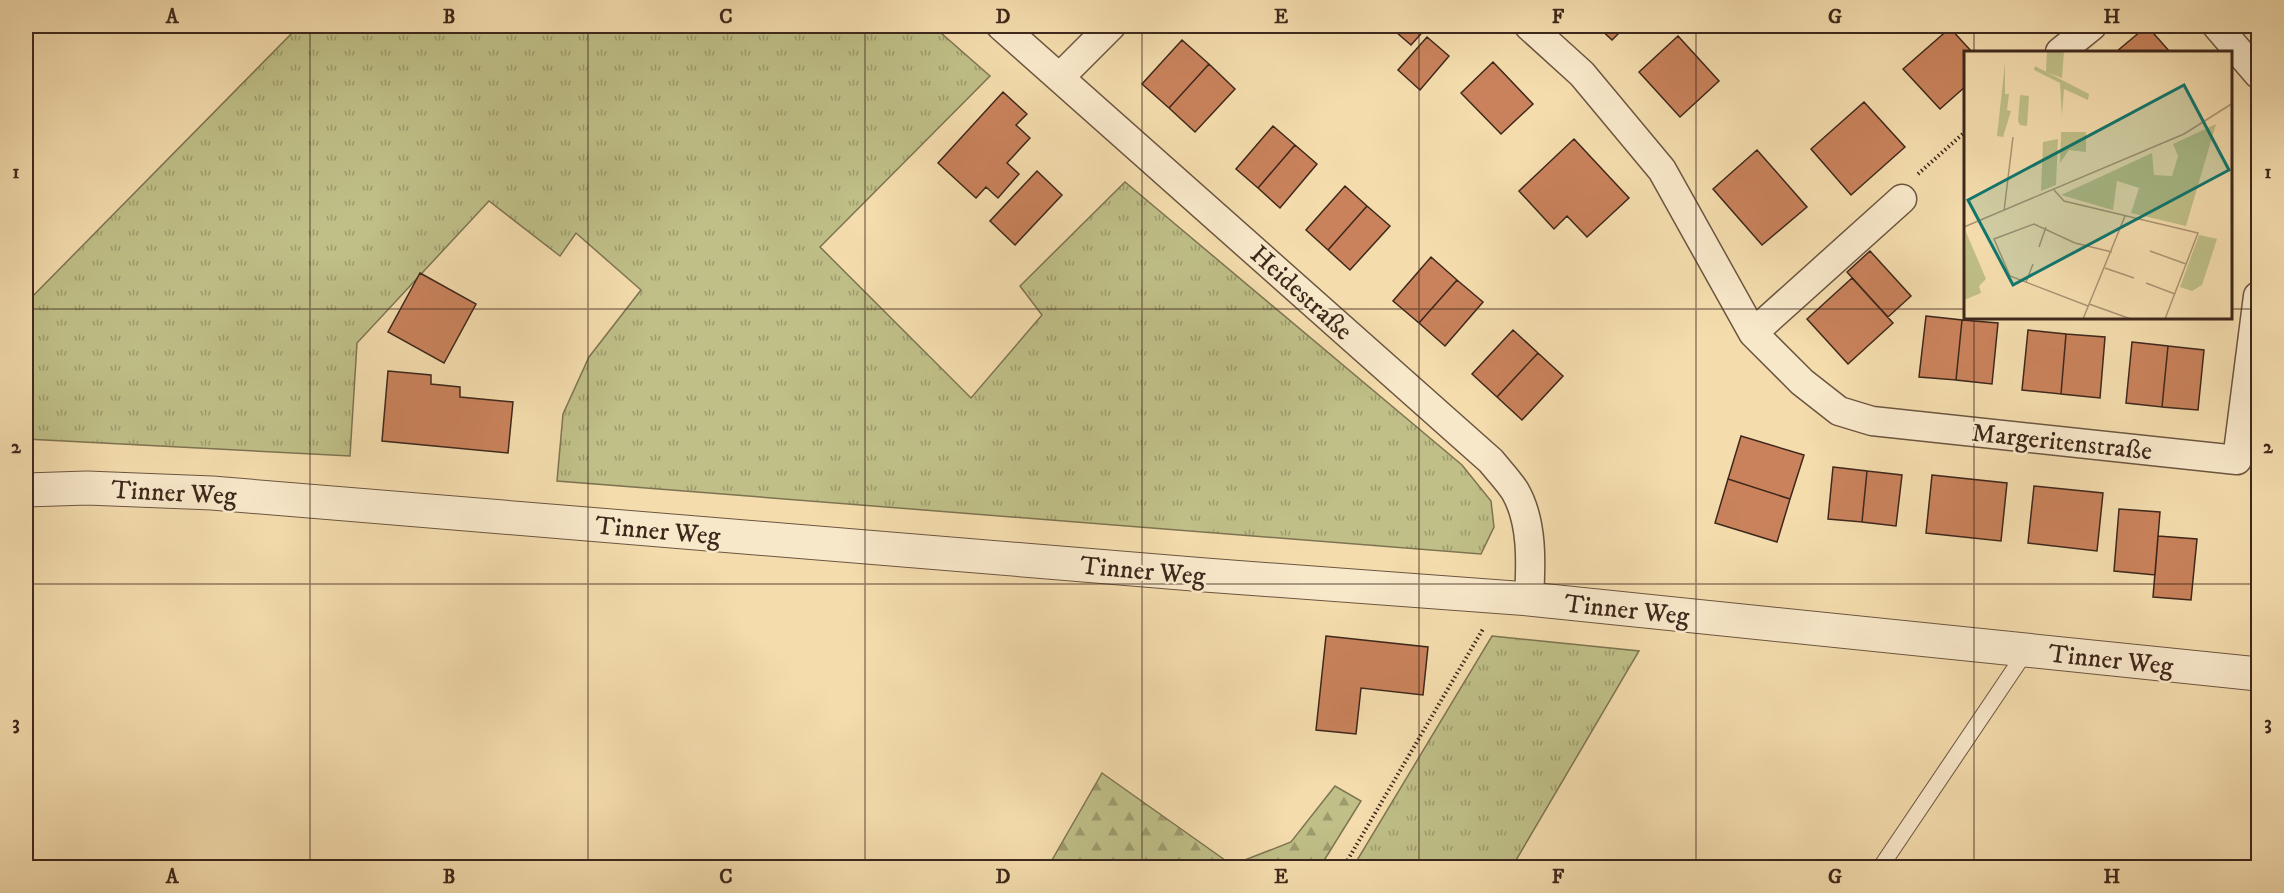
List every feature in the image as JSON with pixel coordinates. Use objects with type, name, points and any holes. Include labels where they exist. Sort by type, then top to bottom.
[{"type":"street","name":"Heidestraße","points":[[1001,26],[1491,461],[1515,492],[1527,525],[1531,569],[1515,598]]},
{"type":"street","points":[[1060,77],[1111,26]]},
{"type":"street","name":"Margeritenstraße","points":[[1529,26],[1582,74],[1662,170],[1753,333],[1802,382],[1839,411],[1872,421],[2237,460],[2259,296]]},
{"type":"street","points":[[2062,51],[2092,26]]},
{"type":"street","points":[[2217,26],[2259,74]]},
{"type":"street","points":[[1753,333],[1902,199]]},
{"type":"street","name":"Tinner Weg","points":[[26,490],[87,488],[212,493],[1515,598],[2259,674]]},
{"type":"lane","points":[[1881,867],[2027,650]]},
{"type":"path","points":[[1902,199],[1907,184],[1964,133]]},
{"type":"path","points":[[1343,867],[1515,598]]},
{"type":"green space","points":[[299,26],[933,26],[990,76],[820,247],[971,398],[1042,315],[1020,286],[1125,182],[1462,465],[1491,501],[1494,527],[1481,554],[557,481],[563,414],[589,357],[641,290],[576,233],[560,256],[489,201],[357,343],[350,456],[26,439],[26,303]]},
{"type":"green space","points":[[1492,636],[1639,651],[1512,867],[1353,867]]},
{"type":"green space","points":[[1102,773],[1232,865],[1291,842],[1335,786],[1361,801],[1320,867],[1048,867]]},
{"type":"building","points":[[1389,26],[1428,26],[1411,45]]},
{"type":"building","points":[[1597,26],[1626,26],[1612,40]]},
{"type":"building","points":[[2147,26],[2169,51],[2117,51]]},
{"type":"building","points":[[1950,28],[1971,51],[1964,51],[1964,88],[1940,109],[1903,69]]},
{"type":"building","points":[[1678,36],[1719,81],[1680,117],[1639,72]]},
{"type":"building","points":[[1427,37],[1449,56],[1420,90],[1398,70]]},
{"type":"building","points":[[1182,40],[1209,64],[1169,108],[1142,84]]},
{"type":"building","points":[[1493,62],[1533,104],[1501,134],[1461,93]]},
{"type":"building","points":[[1209,64],[1235,89],[1195,132],[1169,108]]},
{"type":"building","points":[[1003,92],[1027,114],[1016,125],[1030,138],[1007,163],[1019,174],[998,198],[986,187],[976,198],[938,163]]},
{"type":"building","points":[[1864,102],[1905,147],[1851,195],[1811,149]]},
{"type":"building","points":[[1273,126],[1295,145],[1258,188],[1236,169]]},
{"type":"building","points":[[1574,139],[1629,198],[1587,237],[1567,216],[1554,229],[1519,191]]},
{"type":"building","points":[[1295,145],[1317,164],[1280,208],[1258,188]]},
{"type":"building","points":[[1757,150],[1807,207],[1762,245],[1713,189]]},
{"type":"building","points":[[1037,171],[1062,195],[1015,245],[990,221]]},
{"type":"building","points":[[1345,186],[1367,206],[1328,250],[1306,230]]},
{"type":"building","points":[[1367,206],[1390,226],[1350,270],[1328,250]]},
{"type":"building","points":[[1870,251],[1911,296],[1888,317],[1847,272]]},
{"type":"building","points":[[1431,257],[1457,280],[1419,323],[1393,301]]},
{"type":"building","points":[[420,273],[476,304],[444,363],[388,332]]},
{"type":"building","points":[[1852,278],[1893,323],[1848,364],[1807,319]]},
{"type":"building","points":[[1457,280],[1483,302],[1445,346],[1419,323]]},
{"type":"building","points":[[1926,316],[1962,320],[1956,380],[1919,377]]},
{"type":"building","points":[[1962,320],[1998,323],[1992,384],[1956,380]]},
{"type":"building","points":[[1513,330],[1538,353],[1497,397],[1472,374]]},
{"type":"building","points":[[2028,330],[2066,334],[2061,394],[2022,390]]},
{"type":"building","points":[[2066,334],[2105,337],[2100,398],[2061,394]]},
{"type":"building","points":[[2132,342],[2168,346],[2162,407],[2126,403]]},
{"type":"building","points":[[2168,346],[2204,350],[2198,410],[2162,407]]},
{"type":"building","points":[[1538,353],[1563,376],[1522,420],[1497,397]]},
{"type":"building","points":[[388,371],[431,375],[431,384],[460,387],[460,397],[513,402],[508,453],[382,441]]},
{"type":"building","points":[[1741,436],[1804,455],[1790,499],[1728,479]]},
{"type":"building","points":[[1833,467],[1867,471],[1862,522],[1828,519]]},
{"type":"building","points":[[1867,471],[1902,475],[1896,526],[1862,522]]},
{"type":"building","points":[[1932,475],[2007,483],[2001,541],[1926,533]]},
{"type":"building","points":[[1728,479],[1790,499],[1777,542],[1715,523]]},
{"type":"building","points":[[2034,486],[2103,493],[2097,551],[2028,543]]},
{"type":"building","points":[[2119,509],[2160,512],[2155,575],[2114,571]]},
{"type":"building","points":[[2158,536],[2197,539],[2191,600],[2153,597]]},
{"type":"building","points":[[1326,636],[1428,647],[1423,695],[1361,688],[1356,734],[1316,730]]}]
